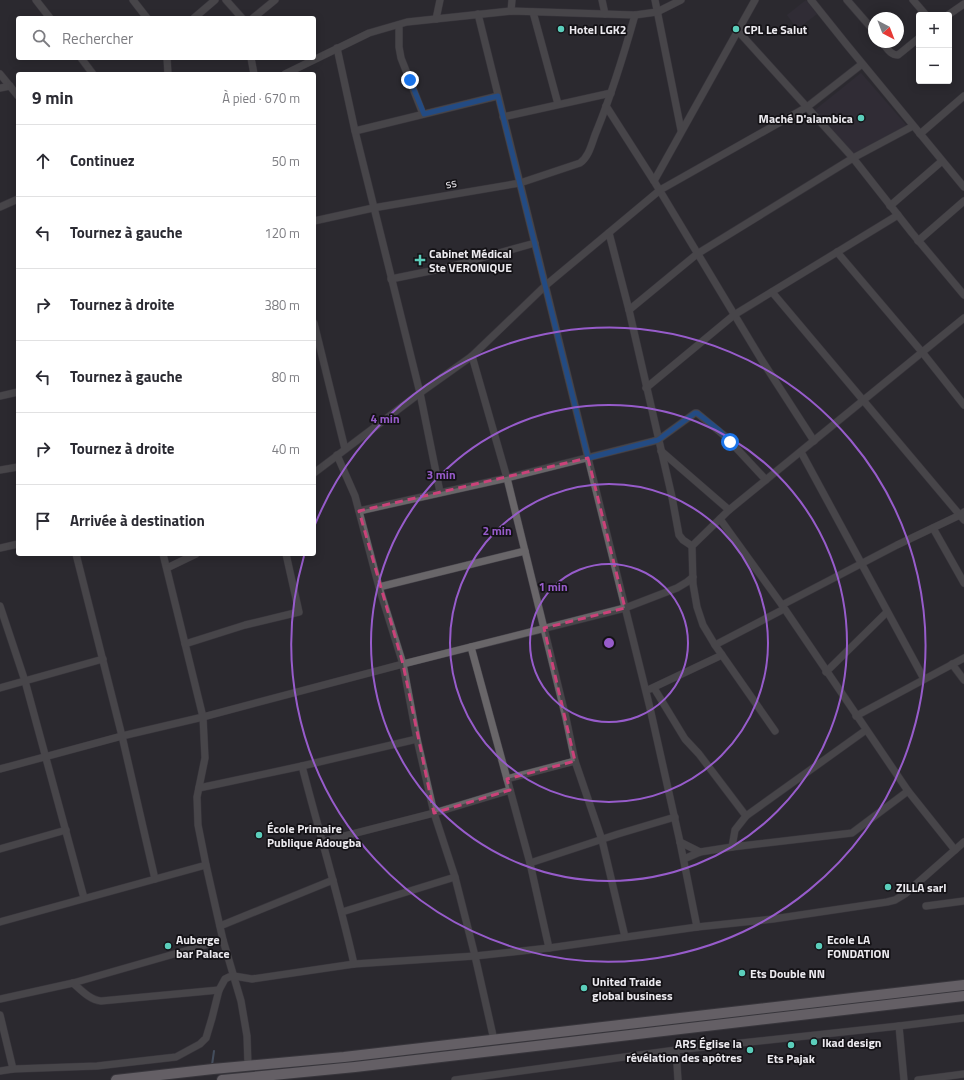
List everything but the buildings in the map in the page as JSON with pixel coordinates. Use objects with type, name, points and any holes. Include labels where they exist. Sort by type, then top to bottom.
[{"type":"main road","points":[[116,1080],[344,1057],[964,985]]},
{"type":"main road","points":[[222,1080],[355,1067],[964,996]]},
{"type":"street","points":[[36,0],[48,16]]},
{"type":"street","points":[[133,0],[145,16]]},
{"type":"street","points":[[196,16],[215,0]]},
{"type":"street","points":[[226,0],[240,16]]},
{"type":"street","points":[[255,16],[275,0]]},
{"type":"street","points":[[436,19],[440,0]]},
{"type":"street","points":[[511,11],[512,0]]},
{"type":"street","points":[[602,0],[605,14]]},
{"type":"street","points":[[655,0],[681,130]]},
{"type":"street","points":[[316,58],[369,33],[407,22],[511,11],[635,15],[657,12],[681,0]]},
{"type":"street","points":[[654,181],[681,130],[755,0]]},
{"type":"street","points":[[811,0],[964,187]]},
{"type":"street","points":[[847,0],[868,24]]},
{"type":"street","points":[[913,0],[923,12]]},
{"type":"street","points":[[952,12],[964,4]]},
{"type":"street","points":[[533,12],[558,104]]},
{"type":"street","points":[[478,14],[646,691],[684,859],[697,927]]},
{"type":"street","points":[[635,15],[606,106],[660,190],[760,359],[814,441]]},
{"type":"street","points":[[398,24],[399,47],[402,58],[424,114]]},
{"type":"street","points":[[738,31],[853,158],[890,206],[964,295]]},
{"type":"street","points":[[887,48],[894,55],[898,55],[916,40]]},
{"type":"street","points":[[337,48],[373,208],[420,393],[440,492]]},
{"type":"street","points":[[82,60],[92,72]]},
{"type":"street","points":[[167,60],[168,72]]},
{"type":"street","points":[[251,60],[254,72]]},
{"type":"street","points":[[289,72],[313,60]]},
{"type":"street","points":[[316,471],[336,455],[472,356],[545,286],[660,190],[807,107],[862,64]]},
{"type":"street","points":[[0,74],[16,94]]},
{"type":"street","points":[[0,88],[10,86]]},
{"type":"street","points":[[503,117],[611,93]]},
{"type":"street","points":[[355,131],[498,96]]},
{"type":"street","points":[[920,134],[964,96]]},
{"type":"street","name":"ss","points":[[316,221],[373,208],[520,182],[580,163],[586,156],[606,106]]},
{"type":"street","points":[[628,310],[697,254],[853,158],[913,126]]},
{"type":"street","points":[[890,206],[942,161]]},
{"type":"street","points":[[0,207],[16,200]]},
{"type":"street","points":[[918,240],[964,201]]},
{"type":"street","points":[[646,388],[734,315],[898,215]]},
{"type":"street","points":[[609,233],[672,497],[679,535],[683,540],[692,546]]},
{"type":"street","points":[[391,279],[445,268],[535,243]]},
{"type":"street","points":[[837,252],[922,352],[964,406]]},
{"type":"street","points":[[715,645],[861,564],[933,528],[963,516],[772,292]]},
{"type":"street","points":[[775,731],[715,645],[700,619],[693,577],[692,546],[729,510],[964,318]]},
{"type":"street","points":[[316,331],[345,449]]},
{"type":"street","points":[[472,356],[507,478],[576,761],[602,840],[625,937]]},
{"type":"street","points":[[0,396],[16,392]]},
{"type":"street","points":[[359,511],[507,478],[658,440],[692,414],[697,413],[726,437],[766,480]]},
{"type":"street","points":[[661,451],[729,510]]},
{"type":"street","points":[[801,452],[924,679]]},
{"type":"street","points":[[336,455],[359,511],[378,588],[403,664],[417,739],[434,813],[455,877],[494,1040]]},
{"type":"street","points":[[0,470],[16,467]]},
{"type":"street","points":[[720,519],[783,607],[908,791],[955,850]]},
{"type":"street","points":[[933,528],[964,583]]},
{"type":"street","points":[[0,548],[16,544]]},
{"type":"street","points":[[378,588],[525,551]]},
{"type":"street","points":[[77,556],[122,736],[155,879]]},
{"type":"street","points":[[164,556],[203,717],[205,758],[197,797],[197,810],[206,865],[223,940],[242,1001],[245,1018],[248,1066]]},
{"type":"street","points":[[167,568],[192,556]]},
{"type":"street","points":[[185,644],[245,625],[299,612],[286,556]]},
{"type":"street","points":[[0,769],[122,736],[203,717],[403,664],[625,608],[677,588],[693,577]]},
{"type":"street","points":[[0,607],[25,681],[84,898]]},
{"type":"street","points":[[826,672],[887,612]]},
{"type":"street","points":[[471,647],[530,863],[549,948]]},
{"type":"street","points":[[646,691],[722,655]]},
{"type":"street","points":[[856,716],[964,658]]},
{"type":"street","points":[[0,688],[103,659]]},
{"type":"street","points":[[952,664],[964,680]]},
{"type":"street","points":[[654,688],[685,739],[699,754],[746,816]]},
{"type":"street","points":[[732,847],[735,830],[746,816],[866,730]]},
{"type":"street","points":[[199,788],[417,739]]},
{"type":"street","points":[[507,779],[576,761]]},
{"type":"street","points":[[302,766],[321,842],[342,912],[354,964]]},
{"type":"street","points":[[321,842],[434,813],[510,790]]},
{"type":"street","points":[[684,859],[700,852],[732,847],[852,833],[908,791]]},
{"type":"street","points":[[530,863],[674,817]]},
{"type":"street","points":[[0,849],[66,830]]},
{"type":"street","points":[[680,842],[700,852]]},
{"type":"street","points":[[0,1071],[13,1069],[98,1066],[160,1060],[176,1056],[200,1044],[206,1038],[219,990],[225,979],[234,976],[252,979],[354,964],[475,956],[549,948],[697,927],[773,919],[895,900],[905,894],[964,842]]},
{"type":"street","points":[[0,922],[206,865]]},
{"type":"street","points":[[342,912],[455,877]]},
{"type":"street","points":[[220,926],[333,880]]},
{"type":"street","points":[[926,906],[964,902]]},
{"type":"street","points":[[0,999],[73,983],[223,940]]},
{"type":"street","points":[[73,983],[91,998],[101,1001],[219,990]]},
{"type":"street","points":[[0,1015],[13,1069]]},
{"type":"street","points":[[455,1080],[476,1079],[676,1050],[964,1018]]},
{"type":"street","points":[[899,1026],[904,1080]]},
{"type":"street","points":[[676,1050],[678,1080]]},
{"type":"street","points":[[918,1080],[964,1074]]},
{"type":"highlighted area","points":[[588,458],[625,608],[544,628],[575,761],[507,779],[510,790],[434,813],[403,664],[359,511]]},
{"type":"shaded area","points":[[806,0],[817,14],[797,29],[787,15]]},
{"type":"shaded area","name":"Maché D'alambica","points":[[861,73],[907,126],[855,155],[815,110]]},
{"type":"waterway","points":[[212,1065],[214,1051]]},
{"type":"place","name":"Hotel LGK2","points":[[561,29]]},
{"type":"place","name":"CPL Le Salut","points":[[736,29]]},
{"type":"place","name":"Maché D'alambica","points":[[861,118]]},
{"type":"place","name":"Cabinet Médical Ste VERONIQUE","points":[[420,260]]},
{"type":"place","name":"École Primaire Publique Adougba","points":[[259,835]]},
{"type":"place","name":"ZILLA sarl","points":[[888,887]]},
{"type":"place","name":"Auberge bar Palace","points":[[168,946]]},
{"type":"place","name":"Ecole LA FONDATION","points":[[819,946]]},
{"type":"place","name":"Ets Double NN","points":[[742,973]]},
{"type":"place","name":"United Traide global business","points":[[584,988]]},
{"type":"place","name":"Ikad design","points":[[814,1042]]},
{"type":"place","name":"Ets Pajak","points":[[791,1045]]},
{"type":"place","name":"ARS Église la révélation des apôtres","points":[[750,1050]]},
{"type":"route","points":[[410,80],[424,114],[498,96],[588,458],[658,440],[695,413],[719,430],[730,442]]}]
